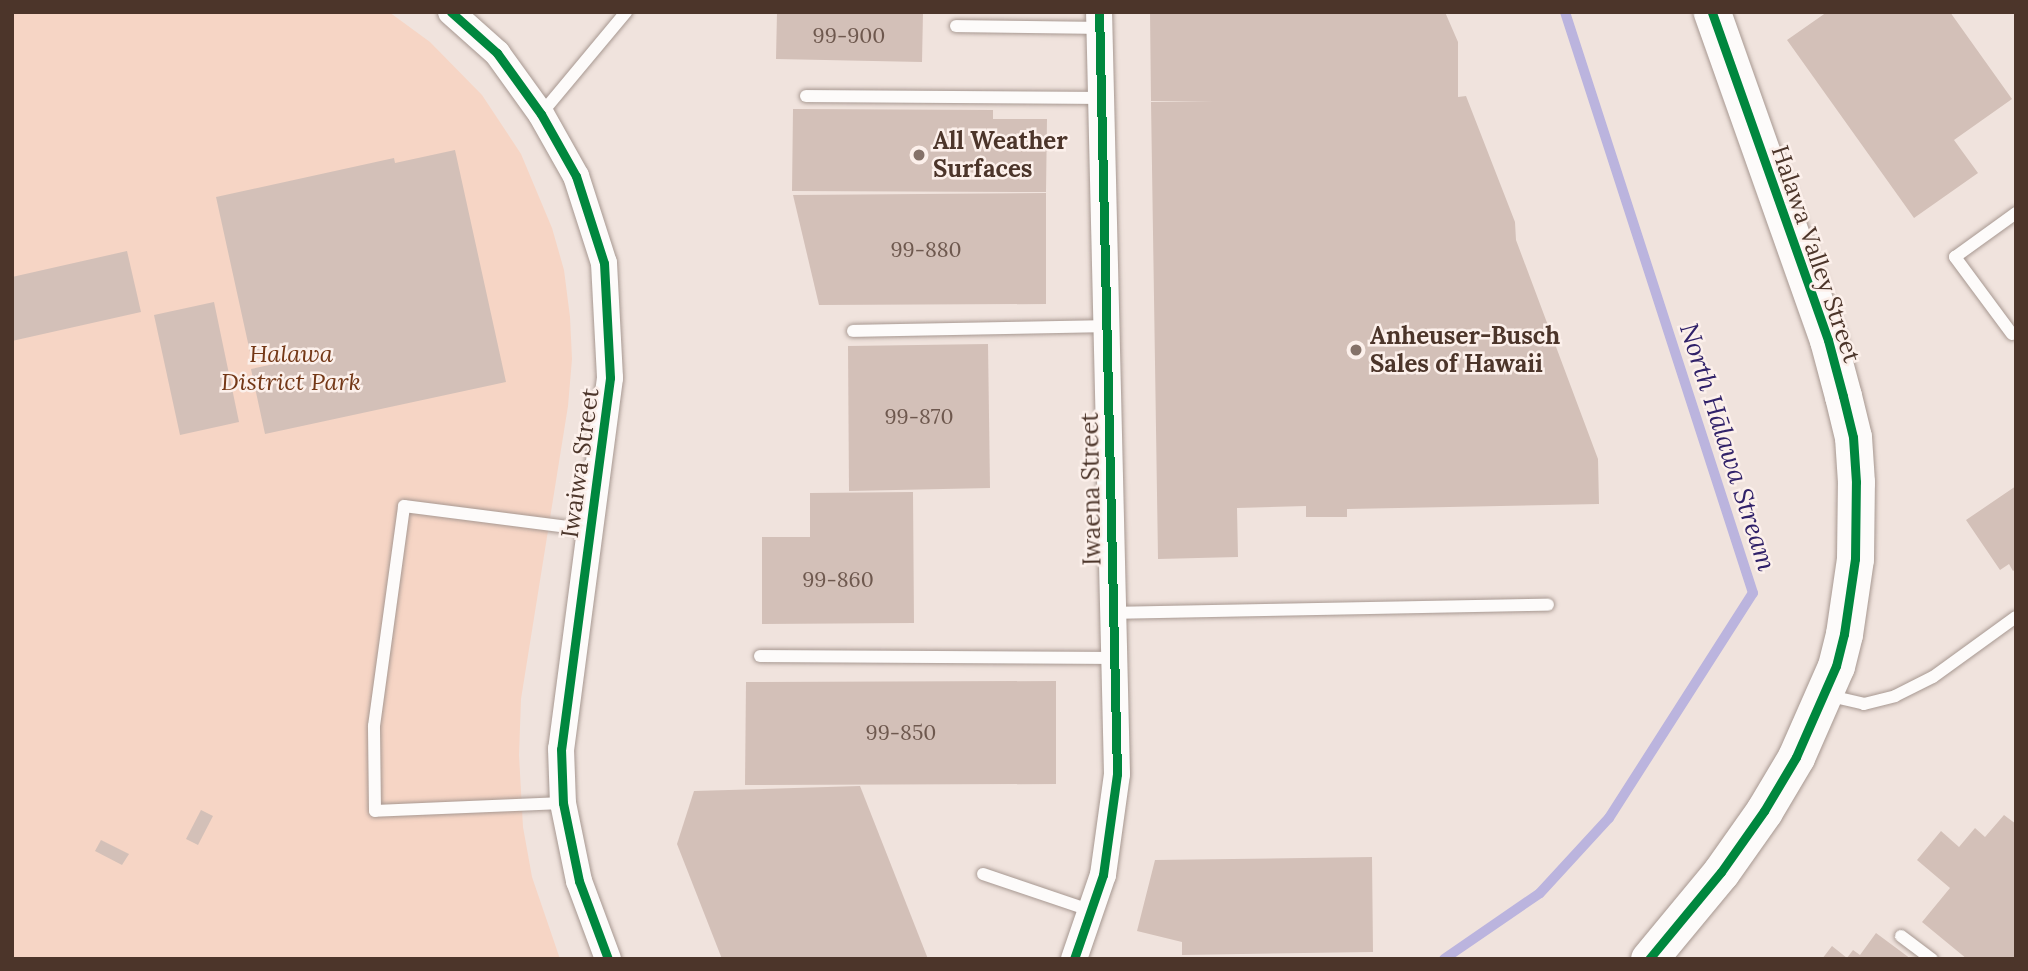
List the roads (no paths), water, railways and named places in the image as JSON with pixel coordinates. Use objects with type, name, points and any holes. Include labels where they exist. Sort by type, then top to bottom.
[{"type":"street","name":"Iwaiwa Street","points":[[451,12],[498,53],[541,114],[576,176],[604,263],[610,379],[561,749],[563,803],[579,881],[608,959]]},
{"type":"street","name":"Halawa Valley Street","points":[[1649,959],[1721,872],[1764,811],[1796,757],[1825,695],[1844,634],[1855,559],[1857,519],[1853,437],[1828,340],[1712,12]]},
{"type":"street","name":"Iwaena Street","points":[[1074,959],[1092,911],[1110,839],[1117,774],[1099,20]]},
{"type":"lane","points":[[541,114],[626,12]]},
{"type":"lane","points":[[956,26],[1099,20]]},
{"type":"lane","points":[[806,96],[1101,98]]},
{"type":"lane","points":[[2014,335],[1955,257],[2016,213]]},
{"type":"lane","points":[[853,331],[1106,326]]},
{"type":"lane","points":[[563,803],[374,811],[374,726],[404,506],[591,530]]},
{"type":"lane","points":[[1113,612],[1548,605]]},
{"type":"lane","points":[[1825,695],[1864,704],[1895,696],[1933,677],[2016,617]]},
{"type":"lane","points":[[760,656],[1114,658]]},
{"type":"lane","points":[[983,874],[1092,911]]},
{"type":"lane","points":[[1900,936],[1932,959]]},
{"type":"waterway","name":"North Hālawa Stream","points":[[1444,959],[1540,893],[1609,818],[1753,593],[1565,12]]},
{"type":"place","name":"All Weather Surfaces","points":[[919,155]]},
{"type":"place","name":"Anheuser-Busch Sales of Hawaii","points":[[1356,350]]},
{"type":"park label","name":"Halawa District Park","points":[[291,368]]}]
